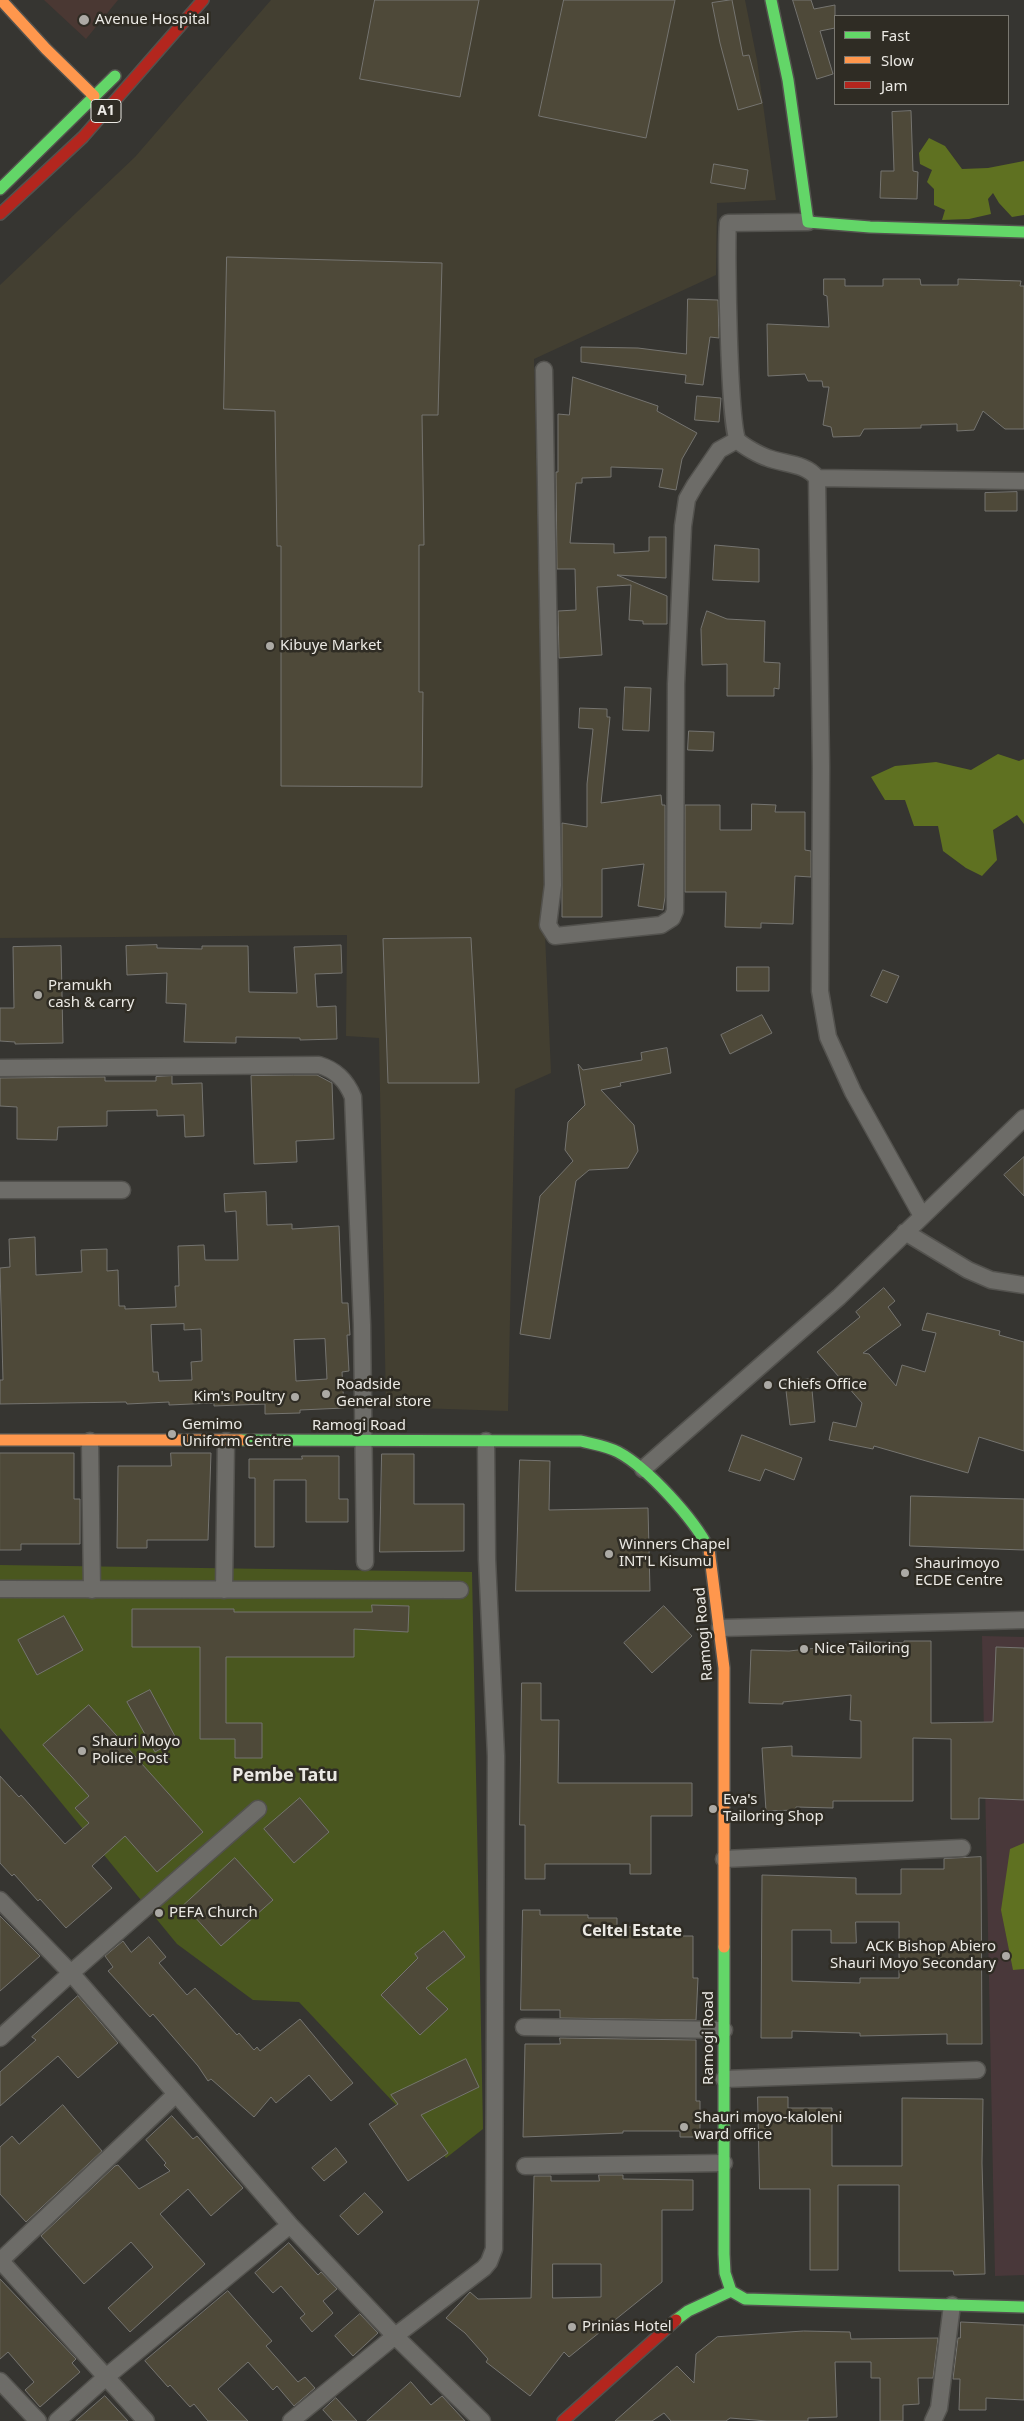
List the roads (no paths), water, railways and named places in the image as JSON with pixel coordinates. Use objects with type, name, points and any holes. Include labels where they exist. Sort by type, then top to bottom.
[{"type":"main road","points":[[1,0],[46,49],[94,96]]},
{"type":"main road","name":"A1","points":[[0,214],[83,137],[202,0]]},
{"type":"main road","points":[[771,0],[788,80],[808,222],[870,227],[1024,232]]},
{"type":"main road","name":"A1","points":[[0,189],[126,64]]},
{"type":"main road","name":"Ramogi Road","points":[[0,1440],[581,1441],[618,1451],[643,1468],[684,1511],[700,1531],[711,1553],[724,1668],[724,2254],[726,2274],[731,2291]]},
{"type":"main road","points":[[563,2421],[669,2325],[688,2311],[731,2291],[745,2299],[1024,2307]]},
{"type":"street","points":[[737,440],[731,384],[728,223],[808,222]]},
{"type":"street","points":[[544,370],[553,885],[548,924],[555,936],[661,925],[672,918],[675,912],[676,694],[683,526],[687,499],[695,485],[718,450],[737,440]]},
{"type":"street","points":[[737,440],[766,458],[803,468],[817,478],[1024,481]]},
{"type":"street","points":[[817,478],[821,767],[820,991],[828,1037],[853,1092],[922,1216]]},
{"type":"street","points":[[0,1068],[319,1064],[340,1076],[353,1097],[362,1325],[362,1441],[366,1562]]},
{"type":"street","points":[[643,1468],[839,1297],[1024,1118]]},
{"type":"street","points":[[0,1190],[122,1190]]},
{"type":"street","points":[[906,1232],[968,1270],[991,1280],[1024,1285]]},
{"type":"street","points":[[90,1441],[92,1590]]},
{"type":"street","points":[[224,1590],[226,1441]]},
{"type":"street","points":[[291,2421],[395,2336],[484,2268],[494,2249],[496,1756],[487,1559],[486,1441]]},
{"type":"street","points":[[0,1589],[460,1590]]},
{"type":"street","points":[[720,1628],[1024,1620]]},
{"type":"street","points":[[0,2038],[258,1809]]},
{"type":"street","points":[[724,1859],[962,1848]]},
{"type":"street","points":[[0,1900],[71,1973],[290,2225],[395,2336],[482,2421]]},
{"type":"street","points":[[524,2027],[724,2030]]},
{"type":"street","points":[[724,2079],[977,2070]]},
{"type":"street","points":[[146,2421],[0,2260],[176,2094]]},
{"type":"street","points":[[525,2166],[724,2163]]},
{"type":"street","points":[[57,2421],[106,2377],[290,2225]]},
{"type":"street","points":[[933,2421],[939,2408],[952,2305]]},
{"type":"street","points":[[0,2381],[38,2421]]},
{"type":"place","name":"Avenue Hospital","points":[[84,20]]},
{"type":"place","name":"Kibuye Market","points":[[270,646]]},
{"type":"place","name":"Pramukh cash & carry","points":[[38,995]]},
{"type":"place","name":"Chiefs Office","points":[[768,1385]]},
{"type":"place","name":"Roadside General store","points":[[326,1394]]},
{"type":"place","name":"Kim's Poultry","points":[[295,1397]]},
{"type":"place","name":"Gemimo Uniform Centre","points":[[172,1434]]},
{"type":"place","name":"Winners Chapel INT'L Kisumu","points":[[609,1554]]},
{"type":"place","name":"Shaurimoyo ECDE Centre","points":[[905,1573]]},
{"type":"place","name":"Nice Tailoring","points":[[804,1649]]},
{"type":"place","name":"Shauri Moyo Police Post","points":[[82,1751]]},
{"type":"place","name":"Eva's Tailoring Shop","points":[[713,1809]]},
{"type":"place","name":"PEFA Church","points":[[159,1913]]},
{"type":"place","name":"ACK Bishop Abiero Shauri Moyo Secondary","points":[[1006,1956]]},
{"type":"place","name":"Shauri moyo-kaloleni ward office","points":[[684,2127]]},
{"type":"place","name":"Prinias Hotel","points":[[572,2327]]},
{"type":"district","name":"Pembe Tatu","points":[[285,1776]]},
{"type":"district","name":"Celtel Estate","points":[[632,1931]]}]
